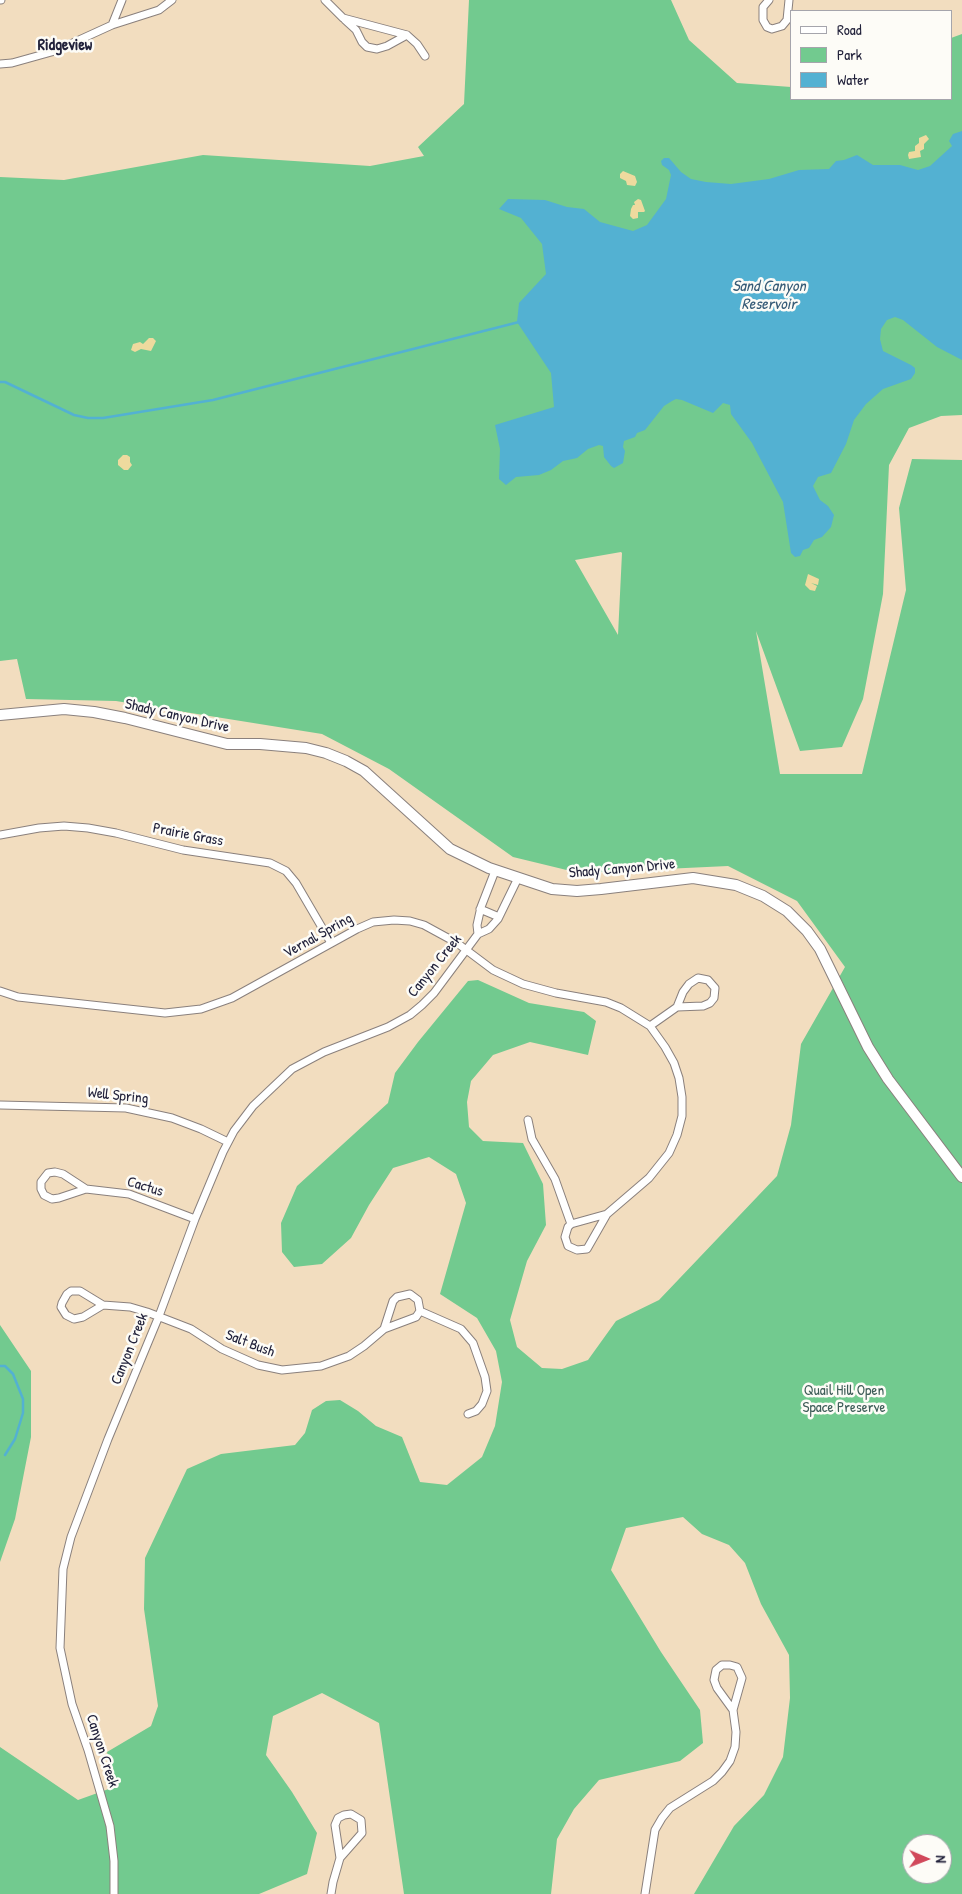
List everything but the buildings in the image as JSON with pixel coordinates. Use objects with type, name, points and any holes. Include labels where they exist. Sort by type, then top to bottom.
[{"type":"street","points":[[112,25],[122,0]]},
{"type":"street","points":[[0,64],[12,63],[55,51],[112,25],[159,10],[172,0]]},
{"type":"street","points":[[326,0],[356,30],[367,47],[378,49],[406,36]]},
{"type":"street","points":[[769,0],[763,7],[764,20],[767,27],[772,28],[782,26],[787,20],[789,0]]},
{"type":"street","points":[[343,18],[406,36],[417,44],[425,56]]},
{"type":"street","name":"Shady Canyon Drive","points":[[0,716],[64,709],[94,712],[227,744],[260,744],[306,748],[326,753],[364,771],[450,849],[495,871],[552,889],[577,891],[685,878],[707,879],[736,885],[763,896],[787,912],[807,931],[820,949],[861,1033],[888,1079],[962,1177]]},
{"type":"street","name":"Prairie Grass","points":[[0,835],[39,828],[64,826],[88,828],[183,850],[270,862],[286,871],[296,883],[331,943]]},
{"type":"street","name":"Canyon Creek","points":[[478,934],[480,909],[495,871]]},
{"type":"street","name":"Canyon Creek","points":[[114,1894],[114,1861],[110,1826],[88,1750],[72,1704],[60,1648],[63,1569],[71,1537],[101,1456],[159,1316],[195,1219],[228,1142],[253,1106],[292,1069],[324,1052],[365,1037],[410,1015],[434,993],[478,934],[489,929],[499,917],[518,878]]},
{"type":"street","points":[[480,909],[499,917]]},
{"type":"street","name":"Vernal Spring","points":[[0,991],[18,997],[165,1013],[201,1010],[232,998],[373,922],[394,920],[410,921],[424,925],[443,934],[493,970],[523,984],[556,993],[606,1002],[621,1008],[650,1026],[674,1063],[682,1097],[682,1116],[677,1135],[668,1153],[649,1178],[608,1214],[590,1245],[583,1250],[572,1249],[568,1246],[565,1232],[571,1224],[608,1214]]},
{"type":"street","points":[[650,1026],[677,1007],[703,1006],[710,1003],[714,998],[715,988],[708,980],[698,978],[689,984],[683,992],[677,1007]]},
{"type":"street","name":"Well Spring","points":[[0,1105],[126,1108],[172,1118],[228,1142]]},
{"type":"street","points":[[528,1120],[532,1139],[555,1179],[571,1224]]},
{"type":"street","name":"Cactus","points":[[86,1189],[63,1174],[55,1172],[48,1173],[41,1182],[41,1189],[44,1195],[52,1199],[86,1189],[129,1194],[195,1219]]},
{"type":"street","name":"Salt Bush","points":[[104,1305],[83,1317],[74,1319],[66,1315],[62,1308],[64,1298],[71,1291],[80,1291],[104,1305],[130,1307],[159,1316],[191,1329],[222,1349],[258,1365],[282,1370],[309,1368],[349,1356],[384,1329],[416,1317],[420,1311],[418,1300],[410,1294],[397,1297],[384,1329]]},
{"type":"street","points":[[420,1311],[461,1329],[473,1343],[485,1377],[487,1391],[482,1404],[476,1411],[468,1414]]},
{"type":"street","points":[[645,1894],[655,1830],[662,1818],[670,1808],[713,1781],[730,1761],[735,1746],[736,1732],[733,1710],[742,1678],[737,1667],[722,1665],[716,1670],[714,1680],[717,1688],[733,1710]]},
{"type":"street","points":[[331,1894],[332,1882],[340,1858],[362,1833],[361,1820],[351,1814],[338,1818],[335,1825],[340,1858]]},
{"type":"green space","name":"Quail Hill Open Space Preserve","points":[[469,0],[671,0],[689,40],[737,83],[790,87],[790,100],[952,100],[952,38],[962,34],[962,415],[941,416],[909,428],[889,465],[883,594],[863,699],[842,747],[800,751],[756,631],[780,774],[862,774],[906,590],[899,508],[912,459],[962,460],[962,1894],[694,1894],[734,1826],[764,1795],[783,1757],[790,1698],[789,1655],[761,1604],[745,1563],[729,1545],[702,1534],[683,1517],[626,1528],[611,1570],[661,1652],[700,1710],[703,1743],[680,1761],[599,1780],[574,1809],[557,1839],[551,1894],[404,1894],[379,1723],[322,1693],[273,1716],[266,1755],[292,1792],[317,1833],[307,1874],[259,1894],[0,1894],[0,1747],[78,1800],[117,1786],[107,1752],[151,1726],[158,1706],[144,1609],[145,1558],[187,1469],[221,1454],[295,1445],[305,1433],[312,1410],[326,1401],[340,1400],[358,1411],[376,1426],[402,1437],[420,1482],[447,1485],[482,1457],[495,1426],[502,1382],[496,1351],[477,1318],[440,1294],[466,1203],[456,1174],[429,1157],[393,1168],[369,1205],[351,1238],[322,1264],[294,1267],[282,1252],[281,1223],[297,1186],[388,1103],[395,1073],[468,981],[478,980],[529,1003],[584,1012],[596,1021],[588,1055],[530,1042],[493,1055],[471,1081],[467,1102],[469,1127],[483,1141],[523,1143],[543,1184],[546,1225],[527,1261],[510,1320],[517,1347],[542,1368],[562,1369],[588,1360],[616,1321],[659,1300],[777,1176],[791,1125],[801,1044],[845,967],[797,901],[728,866],[579,873],[513,857],[389,769],[322,734],[116,701],[26,699],[17,659],[0,661],[0,177],[64,180],[203,155],[370,166],[424,156],[418,147],[464,104]],"holes":[[[622,553],[618,635],[575,560]]]},
{"type":"green space","points":[[0,1325],[31,1371],[31,1437],[15,1519],[0,1562]]},
{"type":"sand","points":[[926,135],[929,139],[924,144],[924,149],[920,151],[921,157],[909,159],[909,152],[915,151],[919,138]]},
{"type":"sand","points":[[623,171],[635,176],[637,182],[635,186],[627,185],[626,181],[620,178],[620,174]]},
{"type":"sand","points":[[638,199],[641,200],[645,211],[638,212],[638,218],[633,219],[630,216],[631,209],[635,205],[634,202]]},
{"type":"sand","points":[[149,338],[153,338],[156,341],[151,351],[141,349],[135,352],[131,350],[133,344],[140,342],[143,344]]},
{"type":"sand","points":[[123,455],[130,457],[132,465],[128,470],[124,470],[118,465],[118,460]]},
{"type":"sand","points":[[808,574],[819,579],[818,585],[811,583],[817,586],[815,591],[810,590],[805,585]]},
{"type":"water","name":"Sand Canyon Reservoir","points":[[962,131],[962,360],[937,347],[903,320],[895,317],[887,320],[881,329],[880,339],[883,351],[911,365],[915,368],[915,373],[911,379],[883,389],[866,404],[854,420],[846,444],[831,473],[818,477],[813,486],[820,500],[828,506],[834,515],[831,527],[822,537],[814,540],[809,548],[803,550],[800,556],[795,557],[791,553],[783,502],[752,443],[731,414],[730,405],[723,403],[713,413],[682,400],[676,399],[672,401],[664,406],[645,430],[637,433],[635,437],[624,441],[623,463],[614,468],[604,457],[603,446],[599,445],[588,449],[577,458],[563,461],[551,470],[539,475],[516,477],[506,485],[499,479],[500,449],[495,425],[554,407],[551,373],[517,322],[519,303],[546,274],[542,244],[521,218],[499,209],[508,199],[545,200],[567,207],[584,209],[600,222],[633,231],[647,225],[666,199],[671,175],[669,170],[662,165],[661,161],[664,158],[669,158],[681,172],[691,179],[731,184],[769,179],[799,170],[829,169],[836,161],[857,155],[873,165],[900,165],[918,170],[930,166],[952,146],[949,141],[953,134]]},
{"type":"waterway","points":[[0,382],[5,382],[74,415],[88,418],[103,418],[213,400],[519,322]]},
{"type":"waterway","points":[[0,1366],[5,1366],[13,1374],[23,1399],[23,1413],[15,1439],[5,1455]]},
{"type":"district","name":"Ridgeview","points":[[65,46]]}]
